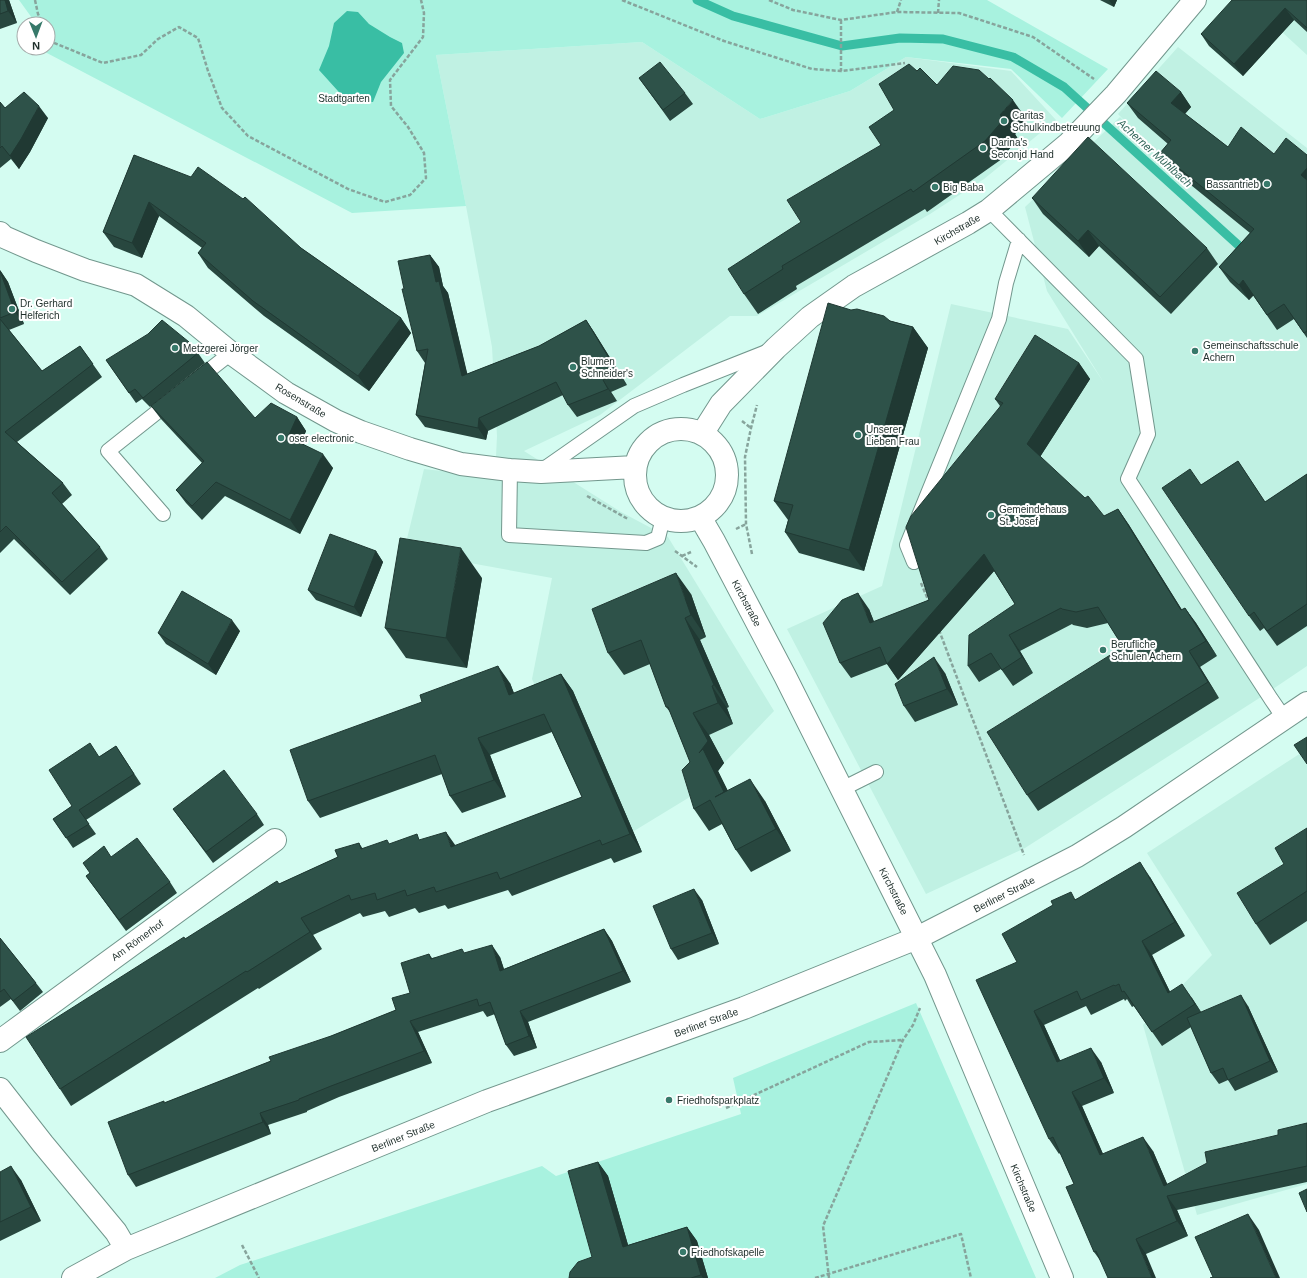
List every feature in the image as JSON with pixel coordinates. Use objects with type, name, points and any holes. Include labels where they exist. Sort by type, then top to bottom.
[{"type":"street","name":"Kirchstraße","points":[[702,434],[721,404],[776,348],[810,317],[854,286],[989,210],[1076,135],[1116,94],[1196,0]]},
{"type":"street","name":"Rosenstraße","points":[[1,236],[85,270],[136,285],[186,316],[231,353],[286,393],[336,421],[361,432],[410,449],[461,464],[541,472],[635,467]]},
{"type":"street","points":[[678,429],[690,430],[702,434],[719,449],[724,459],[727,471],[723,493],[717,503],[710,511],[700,517],[688,520],[675,521],[663,518],[652,512],[644,503],[637,491],[635,467],[639,455],[646,445],[655,437],[666,432],[678,429]]},
{"type":"street","name":"Kirchstraße","points":[[700,517],[714,540],[785,676],[935,975],[1062,1278]]},
{"type":"street","name":"Berliner Straße","points":[[74,1278],[126,1249],[487,1101],[744,1008],[917,938],[1076,856],[1124,827],[1307,703]]},
{"type":"street","name":"Am Römerhof","points":[[0,1041],[275,840]]},
{"type":"street","points":[[0,1089],[116,1232],[126,1249]]},
{"type":"lane","points":[[989,210],[1136,359],[1148,434],[1128,479],[1266,693],[1284,718]]},
{"type":"lane","points":[[914,562],[907,545],[998,319],[1006,282],[1019,240]]},
{"type":"lane","points":[[541,472],[634,406],[776,348]]},
{"type":"lane","points":[[163,514],[108,451],[231,353]]},
{"type":"lane","points":[[510,470],[509,535],[646,543],[658,538],[663,518]]},
{"type":"lane","points":[[842,789],[876,772]]},
{"type":"path","points":[[35,0],[39,16]]},
{"type":"path","points":[[56,44],[103,64],[141,55],[158,39],[179,27],[198,38],[208,71],[222,108],[248,136],[348,188],[385,202],[410,195],[426,178],[424,153],[408,127],[391,106],[390,80],[423,37],[424,14],[421,0]]},
{"type":"path","points":[[622,0],[724,41],[812,69],[841,71],[905,63]]},
{"type":"path","points":[[635,5],[637,0]]},
{"type":"path","points":[[769,0],[793,10],[841,20],[897,12],[959,13],[1033,37],[1116,94]]},
{"type":"path","points":[[897,12],[901,0]]},
{"type":"path","points":[[938,0],[938,13]]},
{"type":"path","points":[[841,20],[841,71]]},
{"type":"path","points":[[750,428],[745,457],[746,524],[752,555]]},
{"type":"path","points":[[914,562],[930,607]]},
{"type":"path","points":[[939,629],[1026,859],[1031,880]]},
{"type":"path","points":[[829,1278],[823,1226],[903,1040],[913,1025]]},
{"type":"path","points":[[726,1108],[869,1042],[903,1040]]},
{"type":"path","points":[[815,1278],[961,1234],[971,1278]]},
{"type":"path","points":[[242,1245],[259,1278]]},
{"type":"shaded area","points":[[1247,0],[1307,0],[1307,55]]},
{"type":"shaded area","points":[[347,11],[358,12],[369,24],[402,43],[404,53],[381,82],[373,102],[347,101],[319,70],[329,46],[334,23]]},
{"type":"shaded area","points":[[642,42],[760,119],[850,91],[906,57],[1011,71],[1056,120],[984,179],[930,214],[757,316],[730,316],[600,415],[524,451],[621,512],[668,537],[774,711],[698,792],[634,831],[606,842],[532,679],[552,578],[404,551],[424,469],[495,477],[497,436],[492,347],[436,55]]},
{"type":"shaded area","points":[[1178,47],[1307,148],[1307,666],[1025,848],[926,894],[787,629],[882,586],[951,304],[1068,329],[1104,383],[1047,291],[1025,207],[1120,117],[1168,165],[1118,114]]},
{"type":"shaded area","points":[[1307,749],[1307,1184],[1197,1215],[1143,1025],[1212,955],[1147,853]]},
{"type":"green space","name":"Stadtgarten","points":[[19,0],[987,0],[1108,69],[1062,118],[1011,69],[906,57],[850,91],[760,119],[642,42],[436,55],[466,206],[352,213],[53,56],[56,56],[56,16],[31,16]]},
{"type":"green space","points":[[916,1003],[1036,1278],[215,1278],[240,1265],[542,1166],[556,1176],[741,1114],[733,1078]]},
{"type":"building","points":[[0,0],[5,0],[8,11],[0,14]]},
{"type":"building","points":[[1232,0],[1307,0],[1307,28],[1285,8],[1234,64],[1201,34]]},
{"type":"building","points":[[660,62],[685,93],[663,110],[639,78]]},
{"type":"building","points":[[909,64],[917,71],[920,68],[937,85],[953,66],[979,70],[989,79],[990,78],[1013,100],[1000,115],[1004,119],[985,141],[913,192],[911,189],[782,266],[783,269],[744,294],[728,269],[801,222],[787,200],[881,145],[869,127],[894,110],[879,84]]},
{"type":"building","points":[[1156,71],[1181,92],[1171,103],[1228,147],[1241,127],[1274,154],[1286,138],[1307,155],[1307,168],[1301,175],[1307,180],[1307,331],[1304,333],[1284,304],[1267,315],[1243,280],[1239,285],[1219,267],[1254,229],[1160,153],[1171,140],[1127,103]]},
{"type":"building","points":[[24,92],[39,106],[10,156],[2,146],[0,148],[0,102],[5,108]]},
{"type":"building","points":[[1088,137],[1207,248],[1160,297],[1088,230],[1078,241],[1032,198]]},
{"type":"building","points":[[134,155],[191,177],[198,167],[243,199],[245,197],[301,248],[401,318],[358,376],[253,301],[198,253],[206,243],[149,202],[132,243],[103,232]]},
{"type":"building","points":[[430,255],[436,282],[439,281],[462,376],[539,346],[586,320],[618,373],[603,380],[608,389],[568,405],[556,382],[479,418],[478,428],[416,415],[428,349],[417,351],[402,289],[404,289],[398,261]]},
{"type":"building","points":[[0,271],[15,312],[0,318]]},
{"type":"building","name":"Unserer Lieben Frau","points":[[828,303],[851,310],[857,309],[884,316],[890,321],[913,327],[849,550],[785,532],[793,505],[774,501]]},
{"type":"building","points":[[0,319],[42,371],[80,346],[93,364],[5,432],[63,483],[52,493],[100,547],[62,582],[6,526],[0,532]]},
{"type":"building","points":[[162,320],[189,342],[198,353],[143,398],[135,389],[129,393],[106,360],[148,334]]},
{"type":"building","points":[[1035,335],[1079,363],[1027,444],[1085,498],[1088,496],[1104,516],[1118,509],[1181,610],[1185,608],[1206,641],[1189,651],[1208,682],[1027,795],[987,732],[1123,647],[1098,607],[1076,612],[1061,608],[1009,635],[1022,657],[1002,670],[991,653],[968,666],[969,635],[1015,604],[984,554],[887,664],[880,647],[840,663],[823,623],[842,600],[858,593],[870,623],[929,600],[906,527],[911,516],[1003,403],[995,399]]},
{"type":"building","points":[[207,362],[255,418],[271,403],[297,417],[288,437],[323,454],[290,520],[216,482],[192,506],[176,490],[204,461],[151,406]]},
{"type":"building","points":[[1238,461],[1265,502],[1307,474],[1307,604],[1267,631],[1254,612],[1249,616],[1162,488],[1190,469],[1201,485]]},
{"type":"building","points":[[330,534],[376,551],[354,607],[308,590]]},
{"type":"building","points":[[400,538],[461,548],[446,638],[385,628]]},
{"type":"building","points":[[676,573],[691,615],[685,618],[714,685],[712,686],[718,703],[693,713],[708,741],[699,753],[703,749],[724,792],[715,797],[750,779],[776,829],[736,850],[710,800],[694,809],[682,770],[690,762],[668,707],[666,707],[641,640],[608,653],[592,609]]},
{"type":"building","points":[[182,591],[232,620],[208,664],[158,633]]},
{"type":"building","points":[[934,657],[947,689],[904,706],[895,684]]},
{"type":"building","points":[[498,666],[509,695],[561,674],[630,834],[602,845],[600,840],[500,879],[497,872],[436,892],[434,887],[407,896],[405,890],[377,900],[375,893],[351,900],[349,895],[301,918],[310,932],[60,1089],[26,1037],[184,937],[185,939],[277,881],[279,884],[338,857],[335,850],[359,843],[361,849],[387,840],[389,844],[417,834],[419,840],[446,832],[451,847],[582,797],[544,714],[478,738],[494,780],[450,796],[435,755],[308,801],[290,750],[422,702],[420,695]]},
{"type":"building","points":[[1307,737],[1307,764],[1294,745]]},
{"type":"building","points":[[90,743],[99,757],[116,746],[134,774],[79,810],[89,824],[66,838],[53,819],[72,806],[49,770]]},
{"type":"building","points":[[224,770],[257,814],[206,852],[173,809]]},
{"type":"building","points":[[1307,828],[1307,891],[1256,924],[1237,893],[1284,864],[1275,848]]},
{"type":"building","points":[[137,838],[170,882],[119,920],[86,876],[90,873],[83,863],[104,846],[111,857]]},
{"type":"building","points":[[1140,862],[1175,922],[1142,941],[1168,993],[1182,984],[1195,1004],[1152,1032],[1124,991],[1122,992],[1119,984],[1081,1000],[1077,991],[1034,1011],[1057,1062],[1091,1048],[1104,1078],[1072,1092],[1100,1155],[1143,1137],[1164,1186],[1207,1163],[1205,1152],[1278,1135],[1278,1130],[1307,1123],[1307,1166],[1167,1196],[1177,1221],[1136,1239],[1152,1278],[1108,1278],[1096,1251],[1094,1252],[1066,1187],[1074,1184],[1053,1137],[1049,1139],[976,980],[1017,962],[1002,934],[1053,905],[1051,901],[1071,892],[1075,900]]},
{"type":"building","points":[[694,889],[712,933],[671,949],[653,906]]},
{"type":"building","points":[[604,929],[623,971],[520,1011],[529,1036],[506,1045],[490,1002],[479,1006],[477,999],[410,1021],[424,1051],[331,1086],[299,1100],[260,1113],[263,1122],[128,1175],[108,1122],[164,1101],[164,1103],[271,1061],[269,1057],[331,1036],[396,1010],[392,998],[410,993],[401,963],[429,954],[431,959],[462,949],[464,953],[492,945],[500,971]]},
{"type":"building","points":[[0,938],[36,983],[13,1001],[4,989],[0,992]]},
{"type":"building","points":[[1241,995],[1270,1061],[1228,1080],[1223,1068],[1211,1073],[1187,1018]]},
{"type":"building","points":[[598,1162],[623,1247],[687,1227],[701,1275],[691,1278],[569,1278],[570,1272],[578,1262],[592,1257],[568,1171]]},
{"type":"building","points":[[11,1166],[31,1207],[0,1222],[0,1172]]},
{"type":"building","points":[[1307,1189],[1307,1212],[1299,1193]]},
{"type":"building","points":[[1248,1214],[1276,1278],[1210,1278],[1213,1277],[1195,1237]]},
{"type":"waterway","name":"Acherner Mühlbach","points":[[697,0],[733,16],[842,46],[900,38],[943,39],[1013,57],[1064,87],[1247,253]]},
{"type":"place","name":"Caritas Schulkindbetreuung","points":[[1004,121]]},
{"type":"place","name":"Darina's Seconjd Hand","points":[[983,148]]},
{"type":"place","name":"Bassantrieb","points":[[1267,184]]},
{"type":"place","name":"Big Baba","points":[[935,187]]},
{"type":"place","name":"Dr. Gerhard Helferich","points":[[12,309]]},
{"type":"place","name":"Metzgerei Jörger","points":[[175,348]]},
{"type":"place","name":"Gemeinschaftsschule Achern","points":[[1195,351]]},
{"type":"place","name":"Blumen Schneider's","points":[[573,367]]},
{"type":"place","name":"Unserer Lieben Frau","points":[[858,435]]},
{"type":"place","name":"oser electronic","points":[[281,438]]},
{"type":"place","name":"Gemeindehaus St. Josef","points":[[991,515]]},
{"type":"place","name":"Berufliche Schulen Achern","points":[[1103,650]]},
{"type":"place","name":"Friedhofsparkplatz","points":[[669,1100]]},
{"type":"place","name":"Friedhofskapelle","points":[[683,1252]]}]
